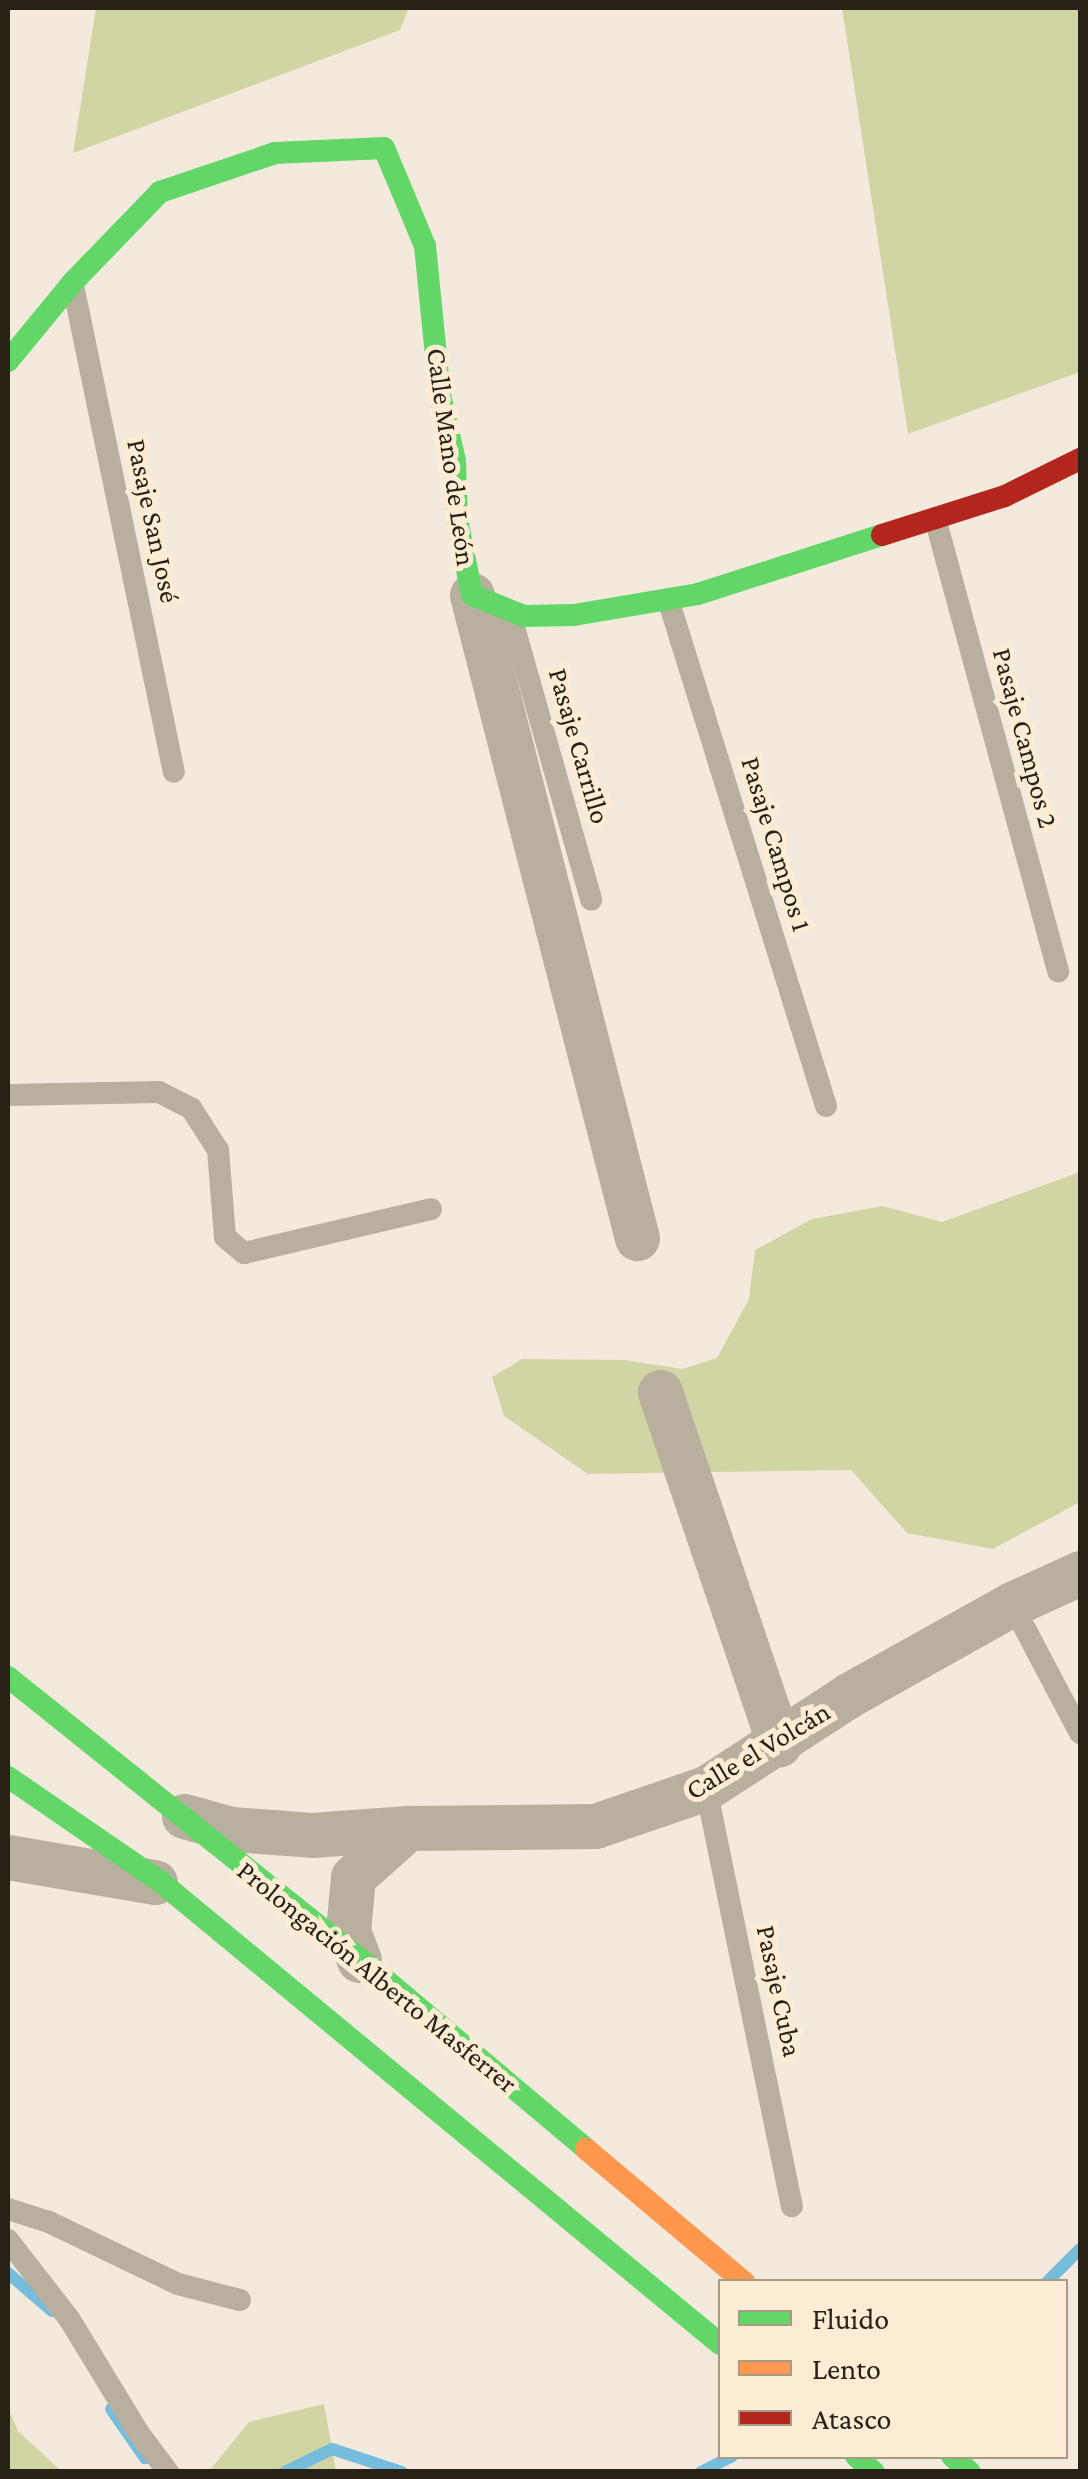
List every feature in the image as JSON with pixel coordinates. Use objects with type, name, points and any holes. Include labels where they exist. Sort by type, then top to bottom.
[{"type":"main road","name":"Calle Mano de León","points":[[8,361],[72,282],[160,192],[275,153],[384,148],[425,246],[440,395],[455,461],[457,520],[491,602]]},
{"type":"main road","points":[[491,602],[524,616],[574,615],[698,594],[1006,496],[1077,460]]},
{"type":"main road","name":"Prolongación Alberto Masferrer","points":[[8,1677],[359,1960],[740,2279]]},
{"type":"main road","points":[[8,1777],[162,1883],[718,2342]]},
{"type":"street","points":[[491,602],[638,1238]]},
{"type":"street","points":[[660,1392],[779,1744]]},
{"type":"street","name":"Calle el Volcán","points":[[177,1815],[231,1829],[274,1834],[596,1826],[706,1788],[850,1696],[1012,1604],[1080,1574]]},
{"type":"street","points":[[359,1960],[348,1932],[353,1877],[408,1828]]},
{"type":"street","points":[[8,1857],[162,1883]]},
{"type":"lane","name":"Pasaje San José","points":[[72,282],[174,772]]},
{"type":"lane","points":[[1077,460],[1080,486]]},
{"type":"lane","name":"Pasaje Campos 2","points":[[935,518],[1058,972]]},
{"type":"lane","name":"Pasaje Campos 1","points":[[668,599],[826,1106]]},
{"type":"lane","name":"Pasaje Carrillo","points":[[491,602],[591,900]]},
{"type":"lane","points":[[8,1095],[159,1092],[191,1108],[218,1150],[225,1237],[244,1253],[431,1209]]},
{"type":"lane","points":[[1012,1604],[1080,1732]]},
{"type":"lane","name":"Pasaje Cuba","points":[[706,1788],[792,2206]]},
{"type":"lane","points":[[8,2209],[49,2222],[178,2284],[240,2300]]},
{"type":"lane","points":[[8,2240],[70,2320],[138,2432],[168,2472]]},
{"type":"green space","points":[[96,8],[409,8],[400,30],[73,153]]},
{"type":"green space","points":[[842,8],[1080,8],[1080,372],[908,434]]},
{"type":"green space","points":[[1080,1172],[1080,1502],[993,1549],[907,1533],[851,1470],[588,1474],[504,1416],[492,1377],[522,1359],[624,1360],[682,1369],[717,1358],[749,1299],[755,1250],[812,1219],[883,1206],[942,1222]]},
{"type":"green space","points":[[324,2404],[336,2471],[209,2471],[249,2422]]},
{"type":"green space","points":[[8,2408],[18,2431],[59,2469],[89,2471],[8,2471]]},
{"type":"waterway","points":[[1050,2279],[1080,2249]]},
{"type":"waterway","points":[[8,2273],[52,2311]]},
{"type":"waterway","points":[[111,2409],[145,2458]]},
{"type":"waterway","points":[[285,2472],[332,2449],[402,2472]]},
{"type":"waterway","points":[[701,2472],[726,2459]]},
{"type":"traffic: fast","points":[[8,361],[73,282],[160,192],[275,153],[384,148],[425,246],[440,395],[455,461],[457,520],[472,595],[524,616],[574,615],[698,594],[882,535]]},
{"type":"traffic: fast","points":[[8,1677],[369,1966],[586,2149]]},
{"type":"traffic: fast","points":[[8,1777],[162,1883],[718,2342]]},
{"type":"traffic: fast","points":[[859,2459],[874,2472]]},
{"type":"traffic: fast","points":[[955,2459],[970,2472]]},
{"type":"traffic: slow","points":[[586,2149],[740,2279]]},
{"type":"traffic: jam","points":[[882,535],[1005,496],[1080,459]]}]
